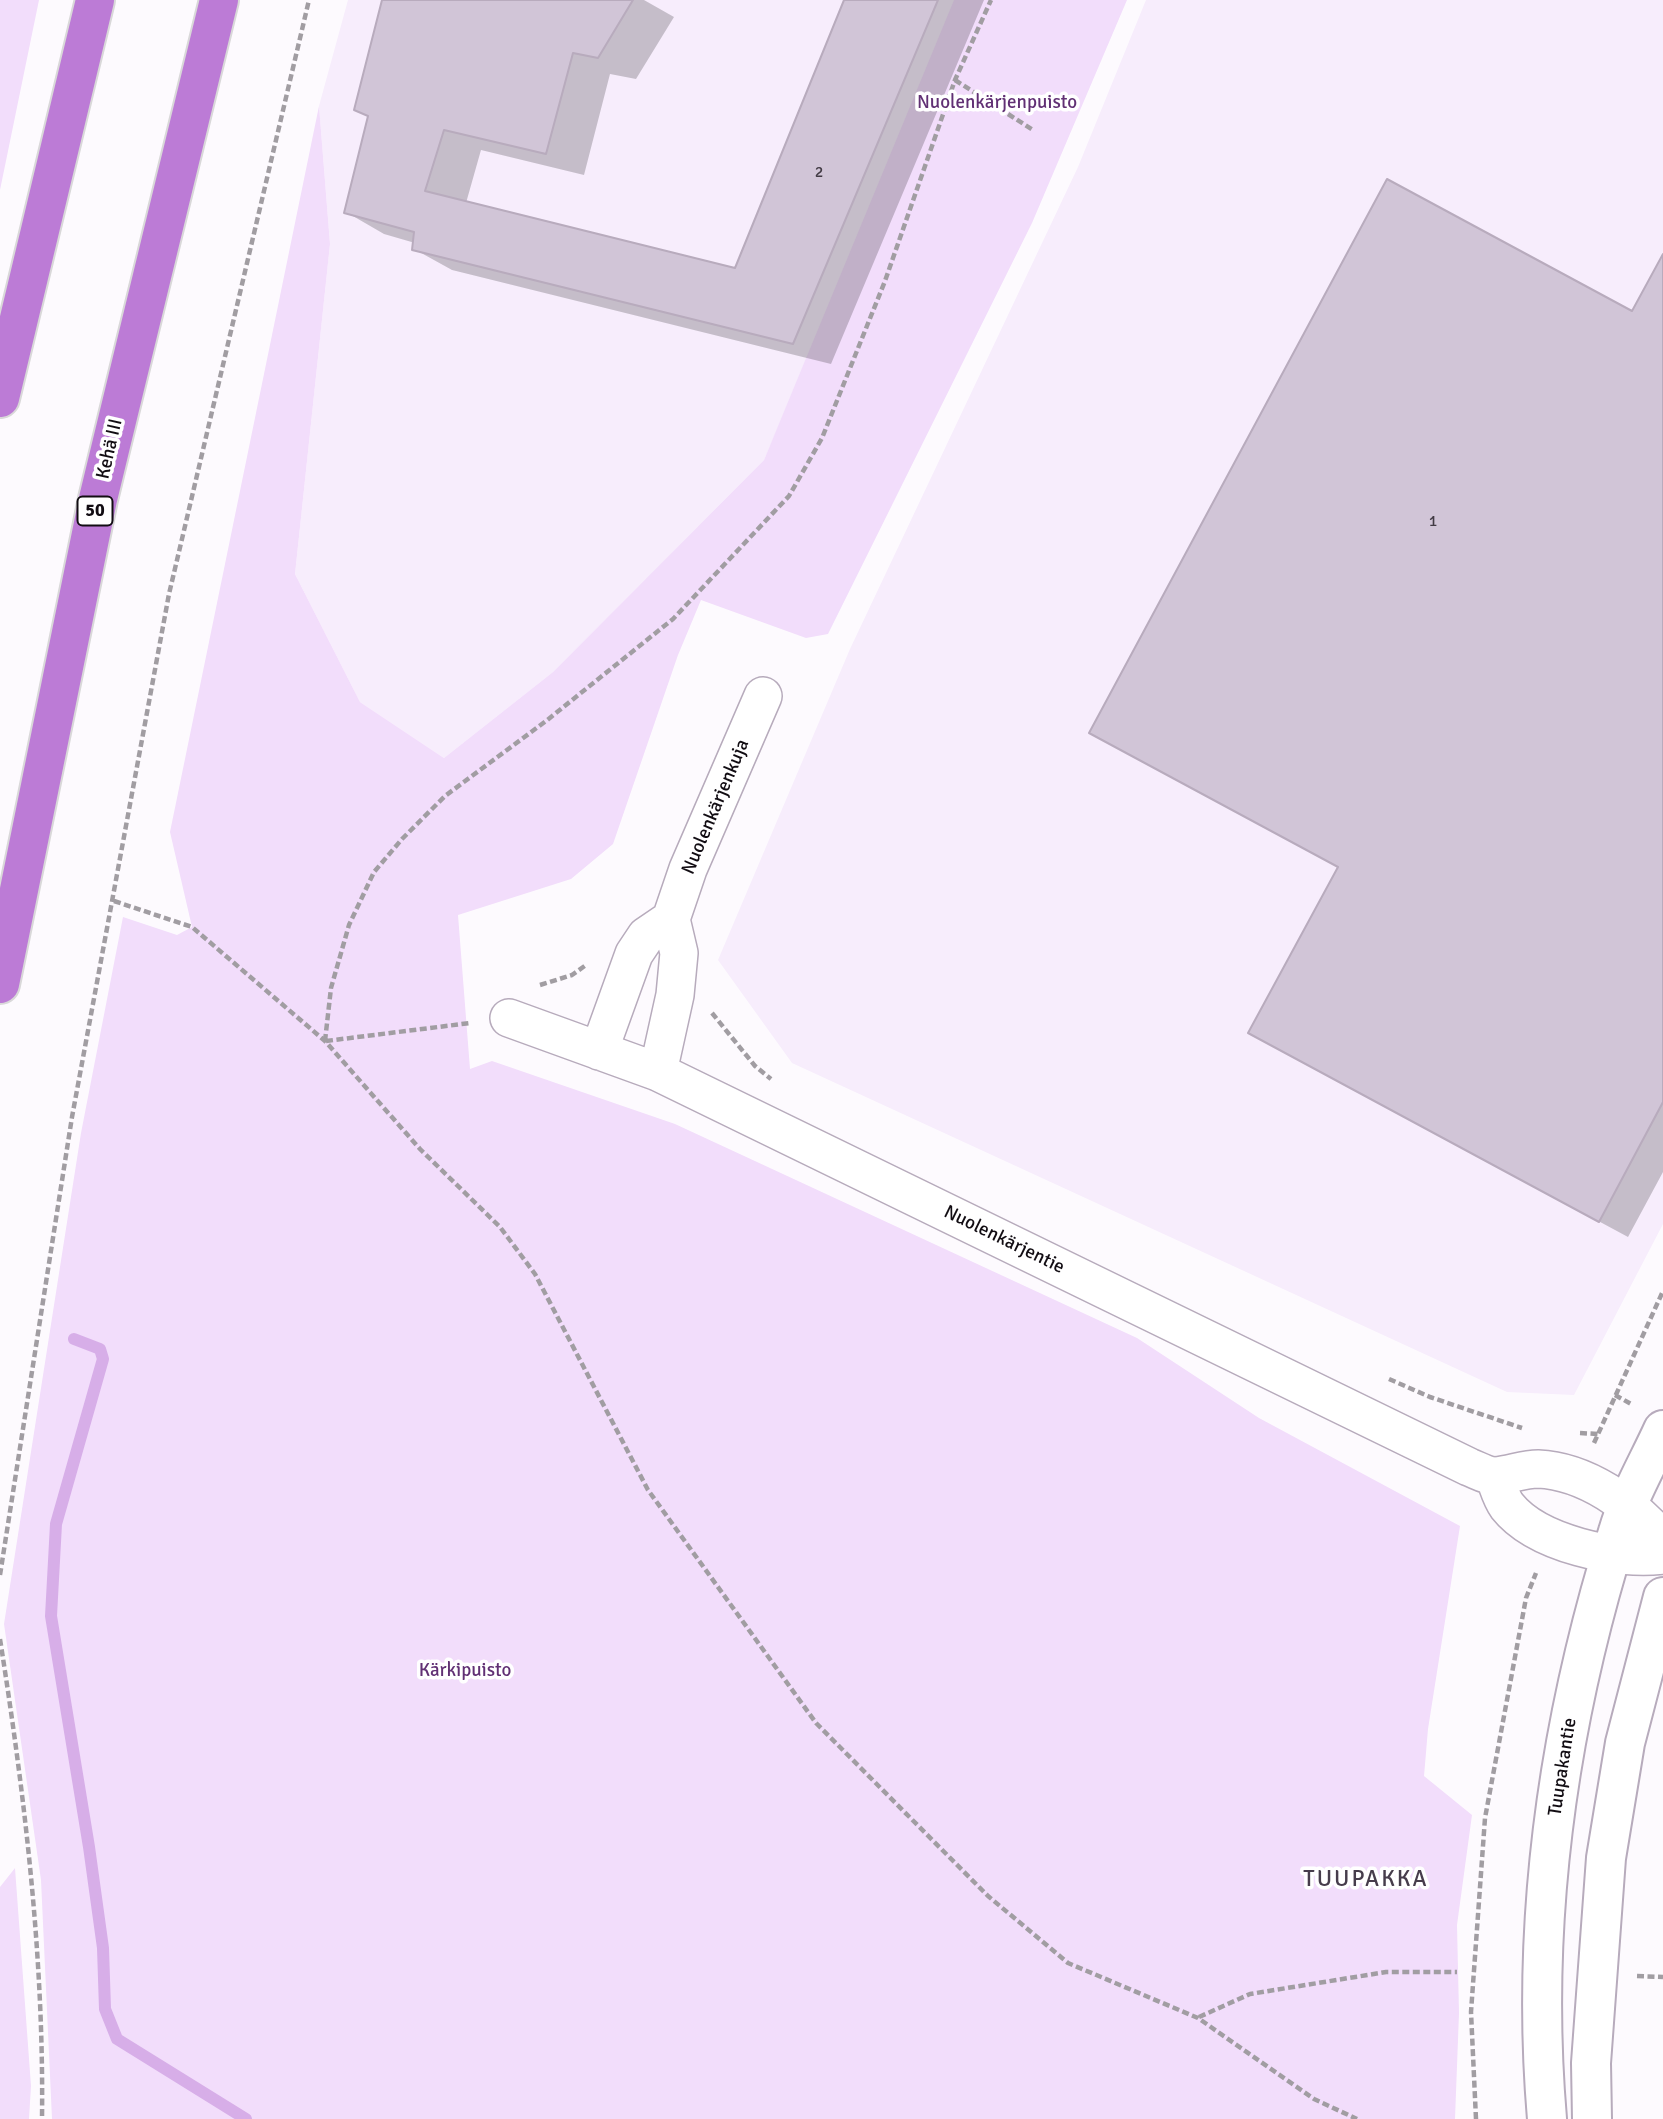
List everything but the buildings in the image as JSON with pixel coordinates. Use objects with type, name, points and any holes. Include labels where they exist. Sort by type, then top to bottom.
[{"type":"highway","points":[[0,398],[94,0]]},
{"type":"highway","name":"Kehä III","points":[[0,984],[98,499],[219,0]]},
{"type":"main road","name":"Tuupakantie","points":[[1547,2119],[1542,2053],[1542,1929],[1564,1737],[1611,1555],[1627,1507],[1663,1430]]},
{"type":"main road","points":[[1592,2119],[1591,2063],[1606,1858],[1625,1743],[1663,1597]]},
{"type":"street","name":"Nuolenkärjenkuja","points":[[671,919],[688,869],[763,696]]},
{"type":"street","points":[[600,1051],[625,974],[646,936],[671,919],[680,953],[675,995],[658,1072]]},
{"type":"street","name":"Nuolenkärjentie","points":[[512,1002],[600,1051],[658,1072],[1469,1467],[1494,1476]]},
{"type":"street","points":[[1663,1540],[1627,1507],[1582,1477],[1540,1469],[1513,1470],[1494,1476],[1505,1504],[1521,1520],[1553,1537],[1611,1555],[1638,1558],[1663,1555]]},
{"type":"path","points":[[0,1575],[72,1117],[169,594],[309,0]]},
{"type":"path","points":[[325,1041],[331,988],[349,925],[374,872],[402,839],[445,796],[546,721],[673,619],[789,496],[822,438],[885,281],[956,80],[991,0]]},
{"type":"path","points":[[956,80],[1032,130]]},
{"type":"path","points":[[114,901],[192,927],[325,1041],[420,1149],[500,1227],[535,1274],[648,1490],[816,1723],[988,1896],[1068,1963],[1198,2018],[1314,2099],[1357,2119]]},
{"type":"path","points":[[325,1041],[512,1002],[592,961],[625,974]]},
{"type":"path","points":[[675,995],[713,1014],[755,1066],[780,1086]]},
{"type":"path","points":[[1385,1377],[1430,1397],[1524,1428]]},
{"type":"path","points":[[1570,1433],[1598,1434]]},
{"type":"path","points":[[0,1639],[32,1864],[43,2060],[42,2119]]},
{"type":"path","points":[[1198,2018],[1250,1994],[1386,1972],[1457,1972]]},
{"type":"path","points":[[1629,1975],[1663,1977]]},
{"type":"shaded area","points":[[348,0],[956,0],[764,460],[553,672],[444,758],[360,702],[295,574],[330,244],[319,106]]},
{"type":"shaded area","points":[[1146,0],[1663,0],[1663,1224],[1574,1395],[1507,1392],[792,1063],[718,960],[850,649],[1078,167]]},
{"type":"green space","points":[[0,0],[39,0],[0,190]]},
{"type":"green space","name":"Kärkipuisto","points":[[954,0],[1127,0],[1032,223],[828,634],[806,638],[701,600],[678,655],[613,844],[571,879],[458,915],[470,1069],[492,1061],[675,1124],[1137,1338],[1259,1418],[1460,1526],[1428,1729],[1424,1776],[1472,1815],[1457,1925],[1459,2013],[1455,2119],[52,2119],[41,1880],[4,1624],[81,1133],[123,917],[177,935],[192,927],[170,832],[319,106],[330,244],[295,574],[360,702],[444,758],[553,672],[764,460]]},
{"type":"green space","points":[[15,1868],[31,2086],[29,2119],[0,2119],[0,1887]]},
{"type":"waterway","points":[[74,1339],[100,1349],[103,1359],[56,1524],[51,1616],[103,1948],[105,2009],[117,2039],[246,2119]]},
{"type":"district","name":"TUUPAKKA","points":[[1366,1880]]},
{"type":"park label","name":"Nuolenkärjenpuisto","points":[[997,103]]}]
